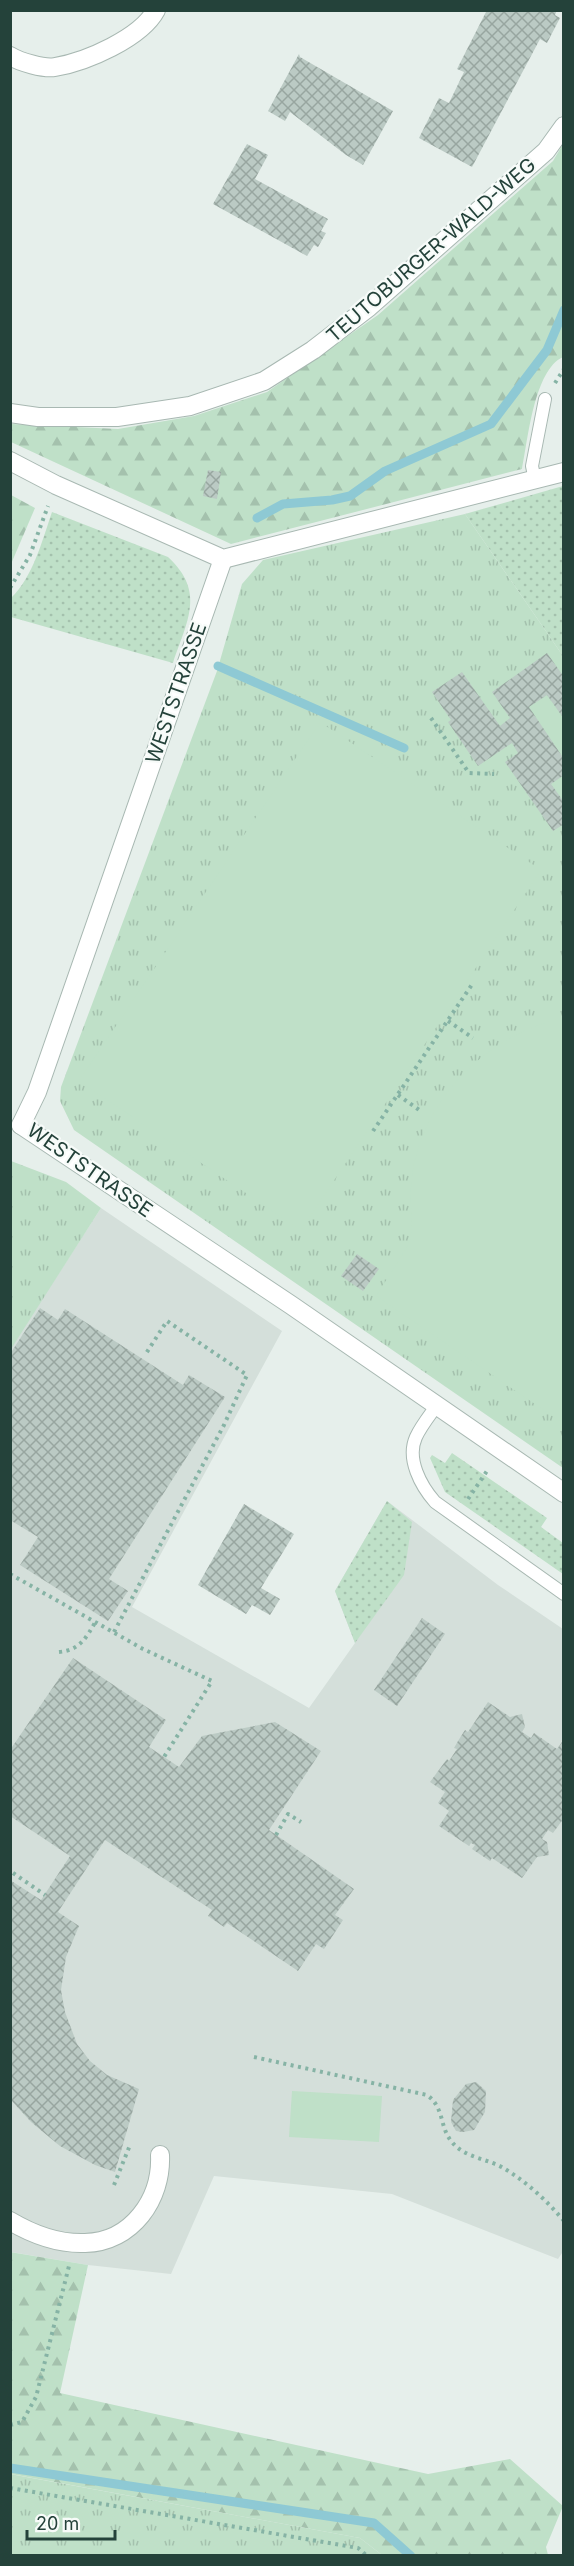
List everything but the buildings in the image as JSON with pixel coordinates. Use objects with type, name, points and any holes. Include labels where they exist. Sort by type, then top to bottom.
[{"type":"street","points":[[10,56],[53,68],[106,51],[151,19],[156,10]]},
{"type":"street","name":"TEUTOBURGER-WALD-WEG","points":[[10,413],[38,417],[117,417],[190,406],[264,381],[313,350],[369,308],[546,152],[564,126]]},
{"type":"street","points":[[10,461],[56,485],[223,559],[564,472]]},
{"type":"street","name":"WESTSTRASSE","points":[[223,559],[37,1092],[16,1125],[437,1405],[564,1493]]},
{"type":"street","points":[[10,2221],[47,2238],[75,2242],[102,2240],[121,2232],[135,2222],[153,2199],[161,2170],[160,2155]]},
{"type":"lane","points":[[535,480],[532,466],[545,399]]},
{"type":"lane","points":[[437,1405],[415,1438],[413,1456],[425,1491],[456,1517],[564,1594]]},
{"type":"path","points":[[10,588],[30,555],[56,485]]},
{"type":"path","points":[[431,718],[469,773],[494,774]]},
{"type":"path","points":[[373,1131],[473,984]]},
{"type":"path","points":[[447,1021],[473,1038]]},
{"type":"path","points":[[398,1095],[422,1112]]},
{"type":"path","points":[[114,1632],[224,1425],[247,1375],[167,1321],[145,1355]]},
{"type":"path","points":[[456,1517],[501,1450]]},
{"type":"path","points":[[10,1574],[114,1632],[212,1681],[164,1756]]},
{"type":"path","points":[[59,1652],[72,1651],[82,1644],[96,1621]]},
{"type":"path","points":[[276,1835],[288,1814],[301,1822]]},
{"type":"path","points":[[13,1874],[45,1895]]},
{"type":"path","points":[[254,2057],[428,2095],[436,2101],[441,2110],[446,2132],[452,2142],[461,2150],[504,2168],[547,2200],[564,2221]]},
{"type":"path","points":[[114,2185],[130,2145]]},
{"type":"path","points":[[10,2425],[22,2422],[36,2397],[75,2242]]},
{"type":"path","points":[[10,2488],[358,2548],[367,2556]]},
{"type":"shaded area","points":[[101,1208],[282,1331],[132,1607],[309,1708],[355,1643],[335,1591],[387,1501],[498,1585],[563,1629],[564,2250],[558,2259],[392,2194],[214,2176],[171,2274],[88,2265],[11,2252],[10,1349]]},
{"type":"green space","points":[[563,144],[563,357],[553,364],[539,391],[522,469],[231,544],[11,442],[11,424],[118,429],[194,416],[267,392],[378,315],[553,161]]},
{"type":"green space","points":[[563,486],[563,656],[465,514]]},
{"type":"green space","points":[[11,495],[35,508],[11,564]]},
{"type":"green space","points":[[52,512],[168,557],[180,570],[187,582],[190,607],[188,620],[173,663],[11,617],[11,598],[31,569]]},
{"type":"green space","points":[[465,514],[563,656],[563,1468],[74,1130],[60,1101],[61,1087],[217,671],[242,584],[263,560]]},
{"type":"green space","points":[[547,695],[563,719],[563,759],[529,707]]},
{"type":"green space","points":[[320,722],[541,870],[301,1230],[79,1081]]},
{"type":"green space","points":[[564,1018],[563,1423],[376,1296],[411,1237],[411,1184],[418,1148],[429,1122],[444,1097],[484,1055],[509,1039],[535,1027]]},
{"type":"green space","points":[[11,1161],[66,1182],[101,1208],[11,1349]]},
{"type":"green space","points":[[452,1453],[547,1518],[541,1527],[563,1543],[563,1574],[445,1492],[430,1458],[432,1455],[445,1463]]},
{"type":"green space","points":[[387,1501],[412,1522],[404,1575],[355,1643],[335,1591]]},
{"type":"green space","points":[[292,2091],[382,2096],[379,2142],[289,2137]]},
{"type":"green space","points":[[10,2252],[88,2265],[60,2393],[428,2474],[510,2459],[563,2506],[546,2547],[548,2555],[382,2555],[360,2538],[11,2474]]},
{"type":"green space","points":[[10,2474],[360,2538],[382,2555],[11,2555]]},
{"type":"waterway","points":[[257,518],[283,504],[332,500],[350,496],[385,471],[491,424],[547,350],[564,310]]},
{"type":"waterway","points":[[218,666],[404,748]]},
{"type":"waterway","points":[[10,2468],[374,2523],[411,2556]]}]
